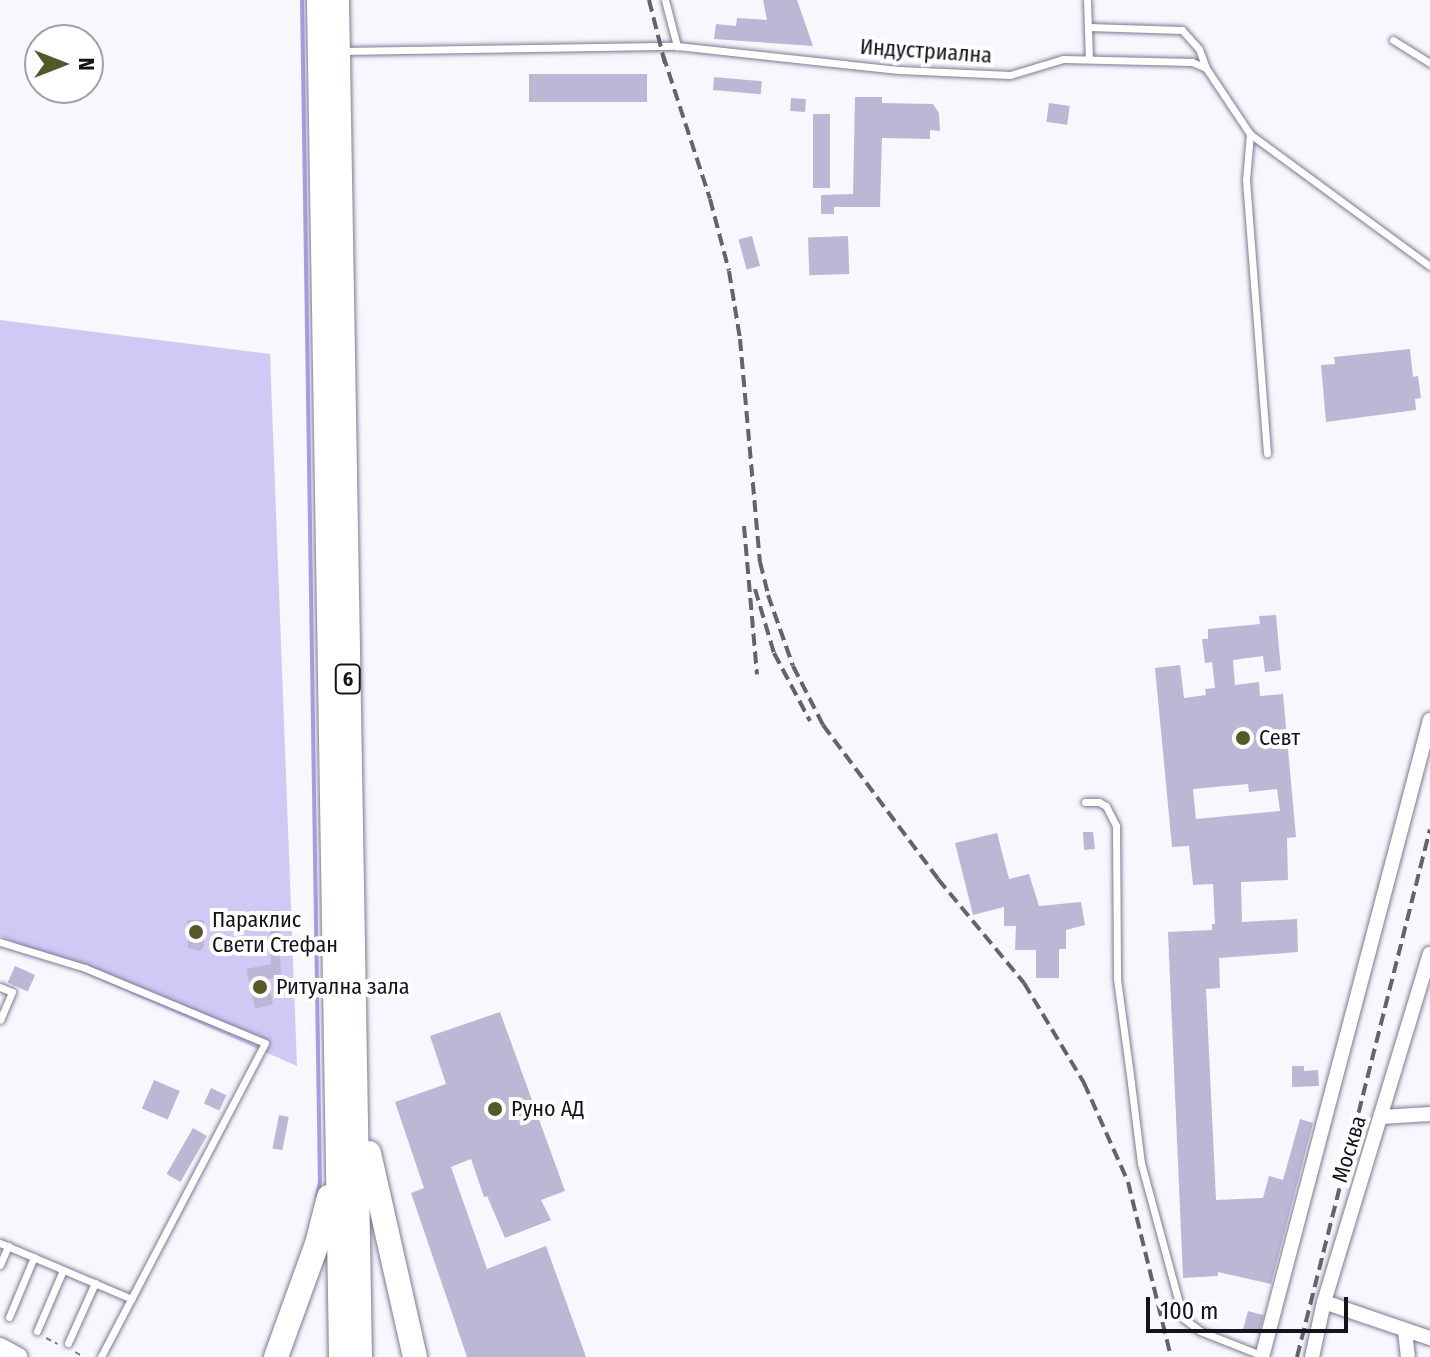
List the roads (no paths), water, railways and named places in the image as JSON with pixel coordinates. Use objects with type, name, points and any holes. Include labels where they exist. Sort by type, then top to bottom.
[{"type":"highway","name":"6","points":[[319,0],[341,1357]]},
{"type":"highway","name":"6","points":[[337,0],[360,1357]]},
{"type":"highway","points":[[354,1012],[374,1186],[415,1357]]},
{"type":"highway","points":[[276,1357],[321,1231],[337,1135]]},
{"type":"street","points":[[1262,1356],[1430,720]]},
{"type":"street","name":"Москва","points":[[1312,1357],[1324,1302],[1430,954]]},
{"type":"street","points":[[1382,1117],[1430,1114]]},
{"type":"street","points":[[1324,1302],[1430,1338]]},
{"type":"street","points":[[1405,1330],[1408,1357]]},
{"type":"street","points":[[0,1347],[19,1357]]},
{"type":"lane","points":[[665,0],[677,46]]},
{"type":"lane","points":[[1087,0],[1089,59]]},
{"type":"lane","points":[[1088,27],[1182,30],[1199,49],[1206,68],[1250,134],[1430,266]]},
{"type":"lane","points":[[1393,40],[1430,63]]},
{"type":"lane","name":"Индустриална","points":[[338,51],[677,46],[899,70],[1010,75],[1063,59],[1192,62],[1206,68]]},
{"type":"lane","points":[[1250,134],[1246,180],[1267,453]]},
{"type":"lane","points":[[1085,802],[1106,806],[1116,826],[1117,979],[1140,1150],[1183,1318],[1200,1331],[1262,1356]]},
{"type":"lane","points":[[0,942],[85,968],[265,1043],[101,1357]]},
{"type":"lane","points":[[0,987],[12,992],[0,1020]]},
{"type":"lane","points":[[0,1265],[4,1244],[132,1299]]},
{"type":"lane","points":[[9,1317],[34,1257]]},
{"type":"lane","points":[[37,1331],[63,1270]]},
{"type":"lane","points":[[68,1343],[95,1283]]},
{"type":"waterway","points":[[302,0],[320,1182],[317,1197]]},
{"type":"railway","points":[[649,0],[666,67]]},
{"type":"railway","points":[[663,55],[710,199],[729,271],[740,339],[760,562],[793,666],[823,725],[938,879],[1024,983],[1084,1083],[1128,1182],[1171,1357]]},
{"type":"railway","points":[[744,526],[757,674]]},
{"type":"railway","points":[[755,589],[774,653],[810,721]]},
{"type":"railway","points":[[1297,1357],[1430,829]]},
{"type":"place","name":"Севт","points":[[1243,738]]},
{"type":"place","name":"Параклис Свети Стефан","points":[[196,932]]},
{"type":"place","name":"Ритуална зала","points":[[260,987]]},
{"type":"place","name":"Руно АД","points":[[495,1109]]}]
